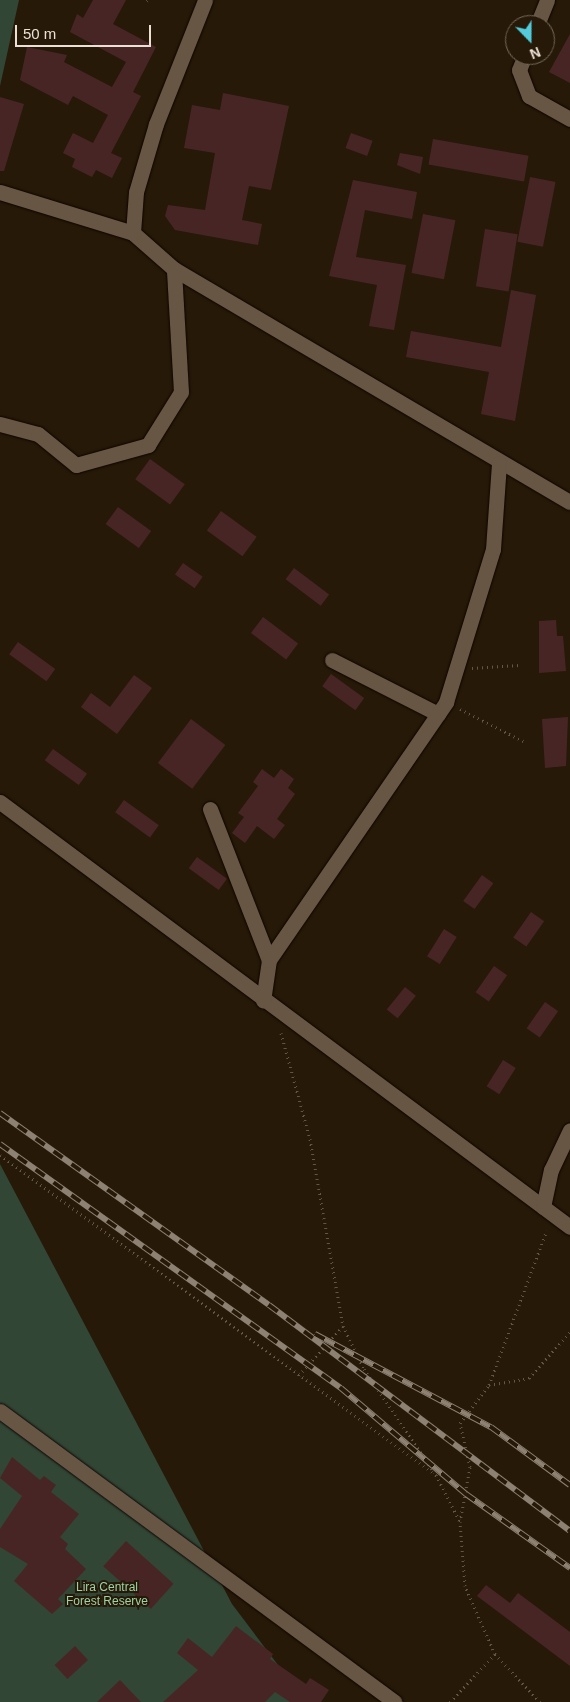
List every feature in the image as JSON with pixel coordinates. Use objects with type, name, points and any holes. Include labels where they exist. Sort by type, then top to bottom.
[{"type":"street","points":[[133,233],[136,192],[156,124],[205,0]]},
{"type":"street","points":[[541,15],[547,0]]},
{"type":"street","points":[[521,65],[519,70],[529,96],[570,119]]},
{"type":"street","points":[[0,192],[133,233],[174,269],[499,463],[570,502]]},
{"type":"street","points":[[0,424],[38,434],[76,465],[148,445],[181,392],[174,269]]},
{"type":"street","points":[[269,960],[301,906],[442,708],[493,550],[499,463]]},
{"type":"street","points":[[332,660],[442,708]]},
{"type":"street","points":[[0,802],[269,1006],[570,1227]]},
{"type":"street","points":[[210,809],[269,960],[269,1006]]},
{"type":"street","points":[[548,1211],[551,1170],[570,1130]]},
{"type":"street","points":[[0,1411],[394,1702]]},
{"type":"path","points":[[456,669],[520,665]]},
{"type":"path","points":[[442,708],[522,740]]},
{"type":"path","points":[[269,1006],[310,1139],[343,1326],[364,1369],[436,1474],[460,1522]]},
{"type":"path","points":[[0,1155],[436,1474]]},
{"type":"path","points":[[540,1702],[495,1654],[465,1586],[460,1522],[470,1475],[460,1424],[489,1385],[548,1211]]},
{"type":"path","points":[[299,1375],[343,1326]]},
{"type":"path","points":[[489,1385],[529,1378],[570,1332]]},
{"type":"path","points":[[450,1702],[495,1654]]},
{"type":"green space","points":[[0,0],[19,0],[0,86]]},
{"type":"green space","name":"Lira Central Forest Reserve","points":[[0,1164],[232,1604],[306,1702],[0,1702]]},
{"type":"building","points":[[93,0],[126,0],[113,24],[156,47],[133,92],[141,96],[111,153],[122,158],[112,178],[96,170],[92,177],[72,167],[75,159],[63,153],[73,133],[93,143],[108,115],[73,96],[68,105],[20,80],[27,47],[67,55],[64,62],[112,87],[126,62],[70,32],[77,14],[83,18]]},
{"type":"building","points":[[570,34],[570,83],[549,72],[553,65],[555,65],[555,61]]},
{"type":"building","points":[[223,93],[289,106],[271,190],[249,186],[242,220],[262,224],[258,245],[175,230],[165,216],[168,205],[205,210],[215,153],[184,148],[192,105],[220,110]]},
{"type":"building","points":[[0,97],[24,104],[4,171],[0,171]]},
{"type":"building","points":[[351,133],[373,141],[367,156],[346,148]]},
{"type":"building","points":[[433,139],[529,156],[524,181],[428,165]]},
{"type":"building","points":[[400,153],[423,157],[420,174],[397,165]]},
{"type":"building","points":[[530,177],[556,182],[543,247],[517,242]]},
{"type":"building","points":[[353,180],[417,192],[412,219],[365,210],[356,257],[406,265],[394,330],[369,326],[377,285],[329,276]]},
{"type":"building","points":[[423,214],[455,220],[444,279],[412,273]]},
{"type":"building","points":[[485,229],[518,234],[509,291],[476,286]]},
{"type":"building","points":[[511,290],[536,295],[515,421],[481,414],[489,372],[406,357],[411,331],[501,347]]},
{"type":"building","points":[[150,459],[185,484],[170,505],[135,479]]},
{"type":"building","points":[[118,507],[151,531],[139,548],[106,524]]},
{"type":"building","points":[[221,511],[257,537],[242,556],[207,530]]},
{"type":"building","points":[[183,563],[203,577],[195,588],[175,574]]},
{"type":"building","points":[[294,568],[329,594],[321,606],[286,579]]},
{"type":"building","points":[[263,617],[298,643],[286,659],[251,633]]},
{"type":"building","points":[[556,620],[557,636],[563,636],[566,671],[539,673],[539,621]]},
{"type":"building","points":[[18,642],[55,669],[46,681],[9,654]]},
{"type":"building","points":[[331,674],[364,698],[355,710],[322,686]]},
{"type":"building","points":[[134,675],[152,688],[117,734],[81,707],[91,693],[110,707]]},
{"type":"building","points":[[568,717],[566,766],[545,768],[542,719]]},
{"type":"building","points":[[191,719],[225,745],[192,789],[158,763]]},
{"type":"building","points":[[53,749],[87,774],[79,785],[45,760]]},
{"type":"building","points":[[262,769],[274,778],[281,769],[294,779],[288,788],[295,794],[277,819],[285,825],[274,839],[257,826],[245,843],[232,833],[244,817],[238,813],[258,786],[253,782]]},
{"type":"building","points":[[124,800],[159,825],[150,837],[115,812]]},
{"type":"building","points":[[197,857],[227,879],[219,890],[189,868]]},
{"type":"building","points":[[482,875],[493,883],[475,909],[463,901]]},
{"type":"building","points":[[531,912],[544,921],[526,947],[513,937]]},
{"type":"building","points":[[444,929],[457,937],[440,964],[427,956]]},
{"type":"building","points":[[494,966],[507,975],[489,1001],[476,992]]},
{"type":"building","points":[[405,987],[416,996],[398,1018],[387,1010]]},
{"type":"building","points":[[545,1002],[558,1011],[540,1037],[527,1028]]},
{"type":"building","points":[[503,1060],[516,1068],[499,1094],[487,1086]]},
{"type":"building","points":[[12,1457],[40,1480],[44,1476],[56,1485],[51,1492],[79,1514],[60,1537],[68,1544],[65,1549],[86,1569],[58,1599],[63,1604],[52,1614],[14,1581],[28,1564],[0,1547],[0,1529],[22,1496],[0,1478]]},
{"type":"building","points":[[126,1541],[174,1584],[151,1609],[103,1566]]},
{"type":"building","points":[[486,1585],[510,1603],[518,1593],[570,1632],[570,1666],[477,1596]]},
{"type":"building","points":[[236,1626],[273,1654],[270,1659],[306,1684],[310,1678],[329,1690],[321,1702],[290,1702],[275,1692],[265,1702],[163,1702],[198,1670],[177,1653],[188,1638],[212,1657]]},
{"type":"building","points":[[75,1646],[88,1660],[67,1679],[55,1665]]},
{"type":"building","points":[[120,1680],[141,1702],[97,1702]]},
{"type":"railway","points":[[0,1113],[269,1305],[570,1531]]},
{"type":"railway","points":[[0,1144],[341,1388],[466,1494],[570,1568]]},
{"type":"railway","points":[[315,1334],[491,1427],[570,1485]]}]
